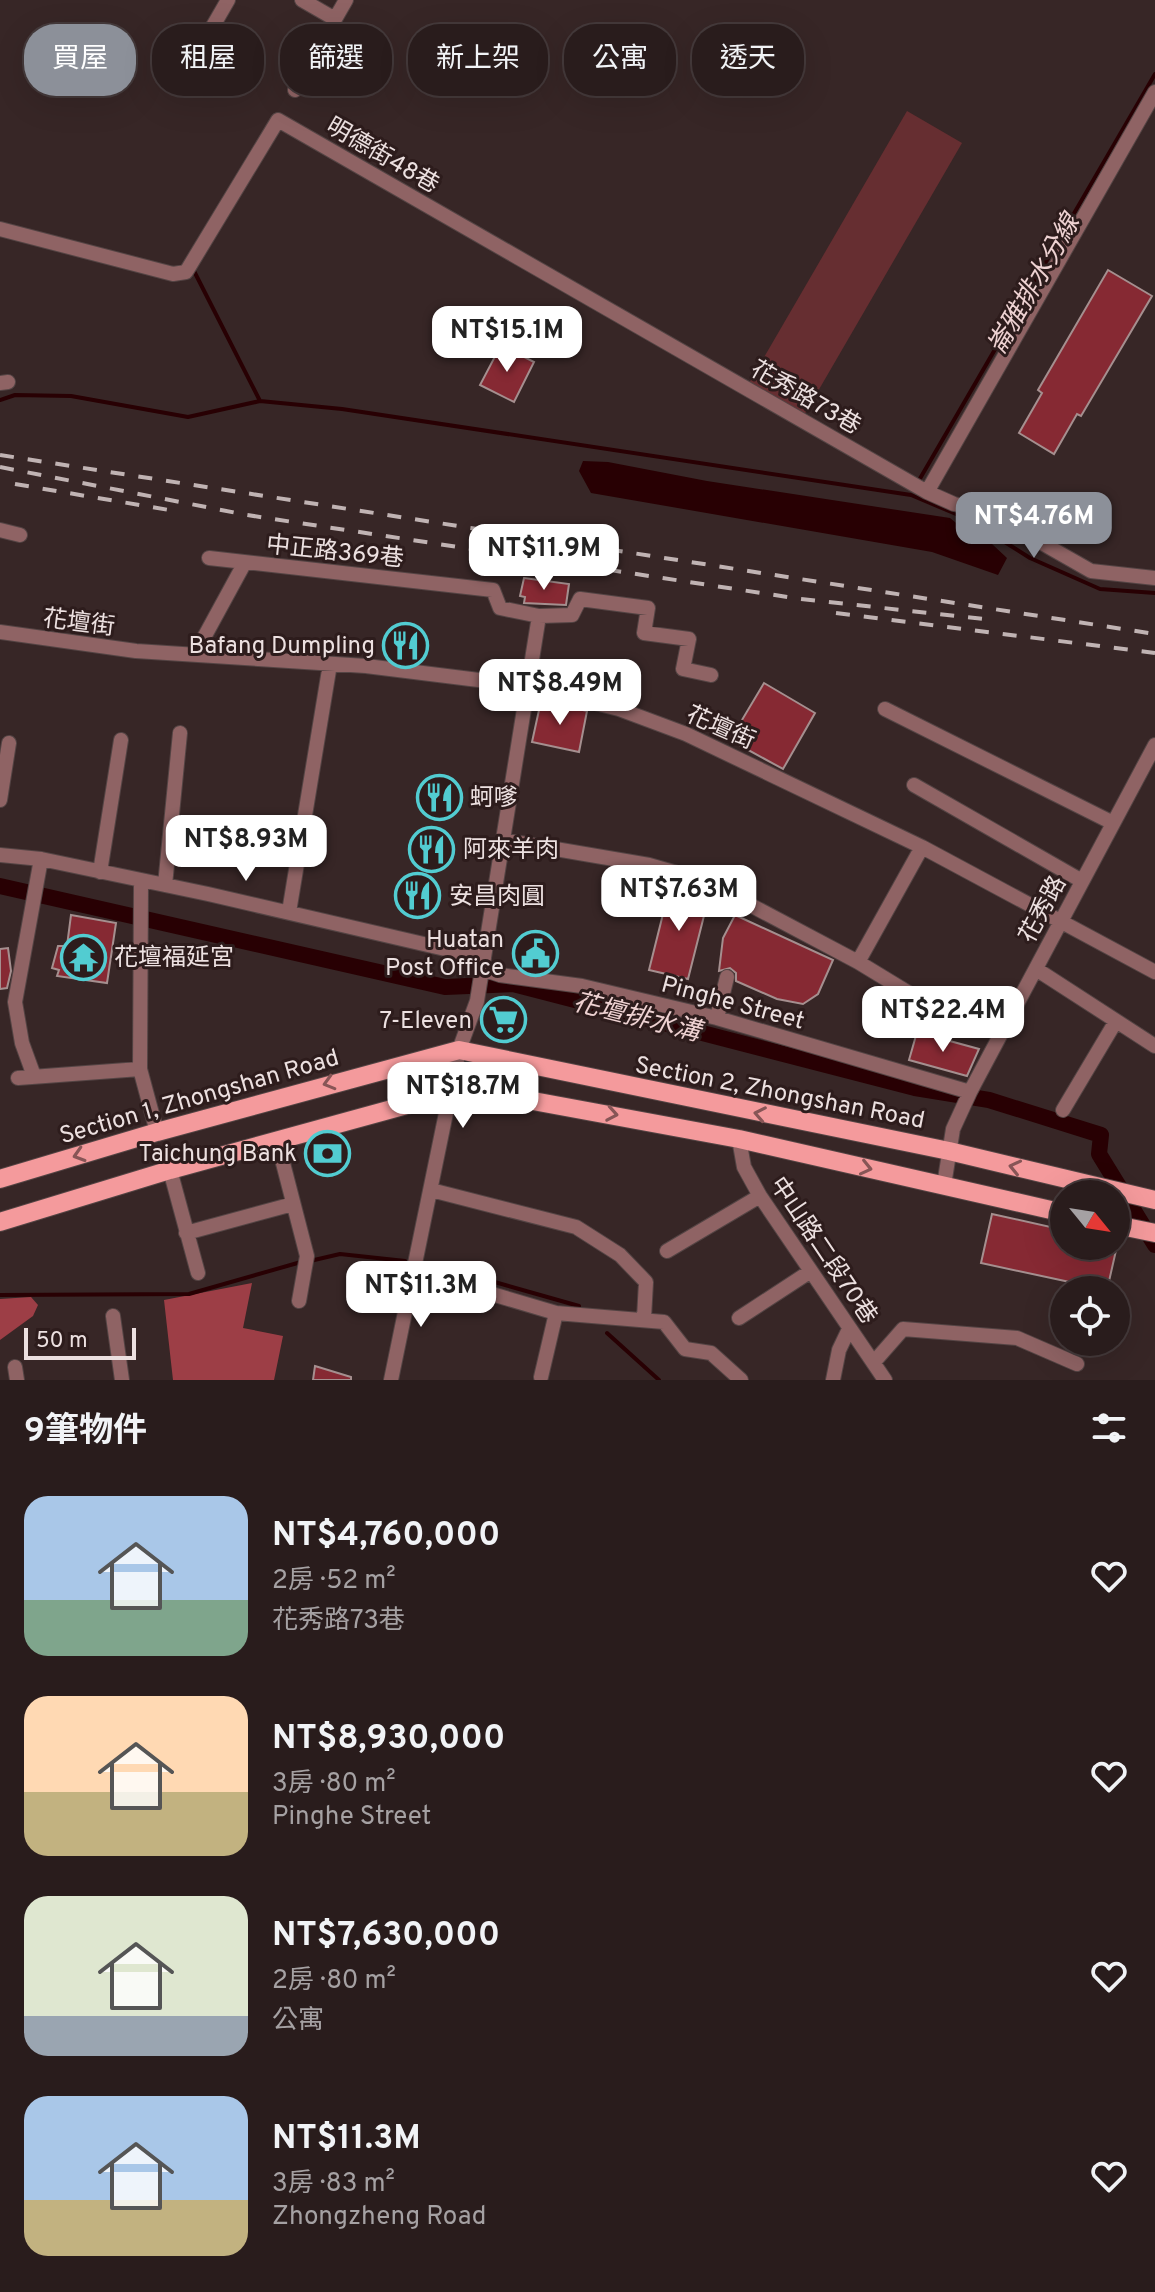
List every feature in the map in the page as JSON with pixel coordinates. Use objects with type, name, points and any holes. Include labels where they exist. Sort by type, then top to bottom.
[{"type":"main road","name":"Section 1, Zhongshan Road","points":[[0,1179],[157,1132],[459,1050]]},
{"type":"main road","name":"Section 2, Zhongshan Road","points":[[459,1050],[949,1151],[1151,1199]]},
{"type":"main road","points":[[0,1222],[170,1170],[414,1103],[452,1086],[739,1139],[1050,1210]]},
{"type":"main road","points":[[1130,1228],[1155,1233]]},
{"type":"street","points":[[214,24],[228,0]]},
{"type":"street","points":[[302,0],[335,19]]},
{"type":"street","points":[[332,24],[346,0]]},
{"type":"street","points":[[927,492],[1155,92]]},
{"type":"street","name":"明德街48巷","points":[[0,229],[173,274],[186,272],[278,120],[663,340]]},
{"type":"street","name":"花秀路73巷","points":[[663,340],[927,492],[954,504],[984,510],[1031,535],[1073,563],[1091,571],[1155,578]]},
{"type":"street","points":[[0,530],[20,535]]},
{"type":"street","name":"中正路369巷","points":[[209,558],[493,590],[500,608],[539,616]]},
{"type":"street","points":[[195,654],[244,564]]},
{"type":"street","points":[[391,1380],[459,1050],[477,1001],[539,616],[572,615],[580,599],[648,608],[644,633],[689,639],[683,669],[711,675]]},
{"type":"street","name":"花壇街","points":[[0,632],[136,651],[330,664],[527,686],[619,709],[686,734],[922,847],[1155,972]]},
{"type":"street","points":[[289,912],[330,664]]},
{"type":"street","points":[[885,709],[1113,823]]},
{"type":"street","points":[[165,885],[180,733]]},
{"type":"street","points":[[100,872],[121,740]]},
{"type":"street","points":[[0,800],[9,743]]},
{"type":"street","name":"花秀路","points":[[944,1185],[953,1129],[970,1092],[1155,745]]},
{"type":"street","points":[[914,785],[1082,881]]},
{"type":"street","points":[[503,840],[649,865],[705,881],[858,962],[922,1001]]},
{"type":"street","points":[[858,962],[922,847]]},
{"type":"street","name":"Pinghe Street","points":[[0,855],[41,859],[141,883],[165,885],[289,912],[500,975],[582,986],[717,1018],[970,1092]]},
{"type":"street","points":[[34,1076],[22,1043],[15,1002],[41,859]]},
{"type":"street","points":[[141,883],[140,1069],[157,1132]]},
{"type":"street","points":[[1036,969],[1155,1046]]},
{"type":"street","points":[[717,1018],[727,977]]},
{"type":"street","points":[[1063,1110],[1116,1021]]},
{"type":"street","points":[[18,1078],[140,1069]]},
{"type":"street","name":"中山路二段70巷","points":[[739,1139],[744,1167],[760,1196],[885,1380]]},
{"type":"street","points":[[277,1140],[307,1256],[299,1301]]},
{"type":"street","points":[[170,1170],[198,1273]]},
{"type":"street","points":[[431,1190],[576,1227],[620,1255],[646,1282],[644,1318]]},
{"type":"street","points":[[667,1251],[760,1196]]},
{"type":"street","points":[[186,1233],[293,1204]]},
{"type":"street","points":[[414,1271],[556,1313],[664,1322],[685,1349],[711,1353],[741,1380]]},
{"type":"street","points":[[739,1318],[811,1271]]},
{"type":"street","points":[[541,1377],[556,1313]]},
{"type":"street","points":[[113,1316],[122,1380]]},
{"type":"street","points":[[833,1380],[839,1350],[849,1329]]},
{"type":"street","points":[[874,1362],[903,1329],[1017,1338],[1077,1364]]},
{"type":"shaded area","points":[[907,111],[962,143],[803,417],[748,385]]},
{"type":"shaded area","points":[[583,461],[608,462],[707,481],[950,518],[961,527],[977,530],[1007,558],[998,575],[932,552],[591,493],[579,471]]},
{"type":"shaded area","points":[[252,1283],[243,1328],[283,1336],[274,1380],[173,1380],[164,1300]]},
{"type":"shaded area","points":[[31,1297],[38,1305],[33,1316],[0,1340],[0,1299]]},
{"type":"building","points":[[1108,270],[1152,296],[1081,416],[1077,414],[1054,454],[1019,433],[1042,393],[1038,390]]},
{"type":"building","points":[[501,345],[534,362],[514,402],[480,385]]},
{"type":"building","points":[[524,578],[569,584],[566,605],[524,603],[525,597],[520,596]]},
{"type":"building","points":[[764,683],[815,713],[783,769],[730,740]]},
{"type":"building","points":[[550,702],[587,711],[579,752],[532,742],[539,710]]},
{"type":"building","points":[[670,886],[709,896],[688,979],[649,970]]},
{"type":"building","name":"花壇福延宮","points":[[71,915],[116,923],[107,983],[57,976],[59,970],[52,968],[58,946],[67,946]]},
{"type":"building","points":[[735,915],[833,960],[818,994],[803,1004],[777,999],[736,981],[736,973],[730,968],[719,971],[723,938]]},
{"type":"building","points":[[8,948],[11,971],[7,988],[0,989],[0,949]]},
{"type":"building","points":[[917,1032],[979,1049],[967,1076],[909,1060]]},
{"type":"building","points":[[992,1214],[1050,1227],[1050,1260],[1114,1260],[1110,1276],[1050,1278],[981,1263]]},
{"type":"building","points":[[315,1366],[351,1377],[351,1380],[313,1380]]},
{"type":"waterway","name":"崙雅排水分線","points":[[918,482],[1155,74]]},
{"type":"waterway","points":[[194,271],[260,401],[342,409],[911,495],[968,519],[1030,558],[1100,589],[1155,593]]},
{"type":"waterway","points":[[0,400],[15,395],[71,396],[188,417],[260,401]]},
{"type":"waterway","name":"花壇排水溝","points":[[0,886],[445,987],[513,984],[915,1088],[989,1100],[1101,1135],[1099,1154],[1155,1245]]},
{"type":"waterway","points":[[310,1261],[340,1254],[405,1261]]},
{"type":"waterway","points":[[0,1295],[189,1294],[301,1262]]},
{"type":"waterway","points":[[431,1264],[579,1306]]},
{"type":"waterway","points":[[607,1333],[659,1380]]},
{"type":"railway","points":[[0,455],[1155,634]]},
{"type":"railway","points":[[0,467],[247,515],[801,599],[984,619]]},
{"type":"railway","points":[[15,484],[169,510]]},
{"type":"railway","points":[[836,613],[1155,653]]},
{"type":"place","name":"Bafang Dumpling","points":[[406,645]]},
{"type":"place","name":"蚵嗲","points":[[439,797]]},
{"type":"place","name":"阿來羊肉","points":[[432,849]]},
{"type":"place","name":"安昌肉圓","points":[[418,896]]},
{"type":"place","name":"Huatan Post Office","points":[[535,953]]},
{"type":"place","name":"花壇福延宮","points":[[83,957]]},
{"type":"place","name":"7-Eleven","points":[[503,1020]]},
{"type":"place","name":"Taichung Bank","points":[[328,1153]]}]
